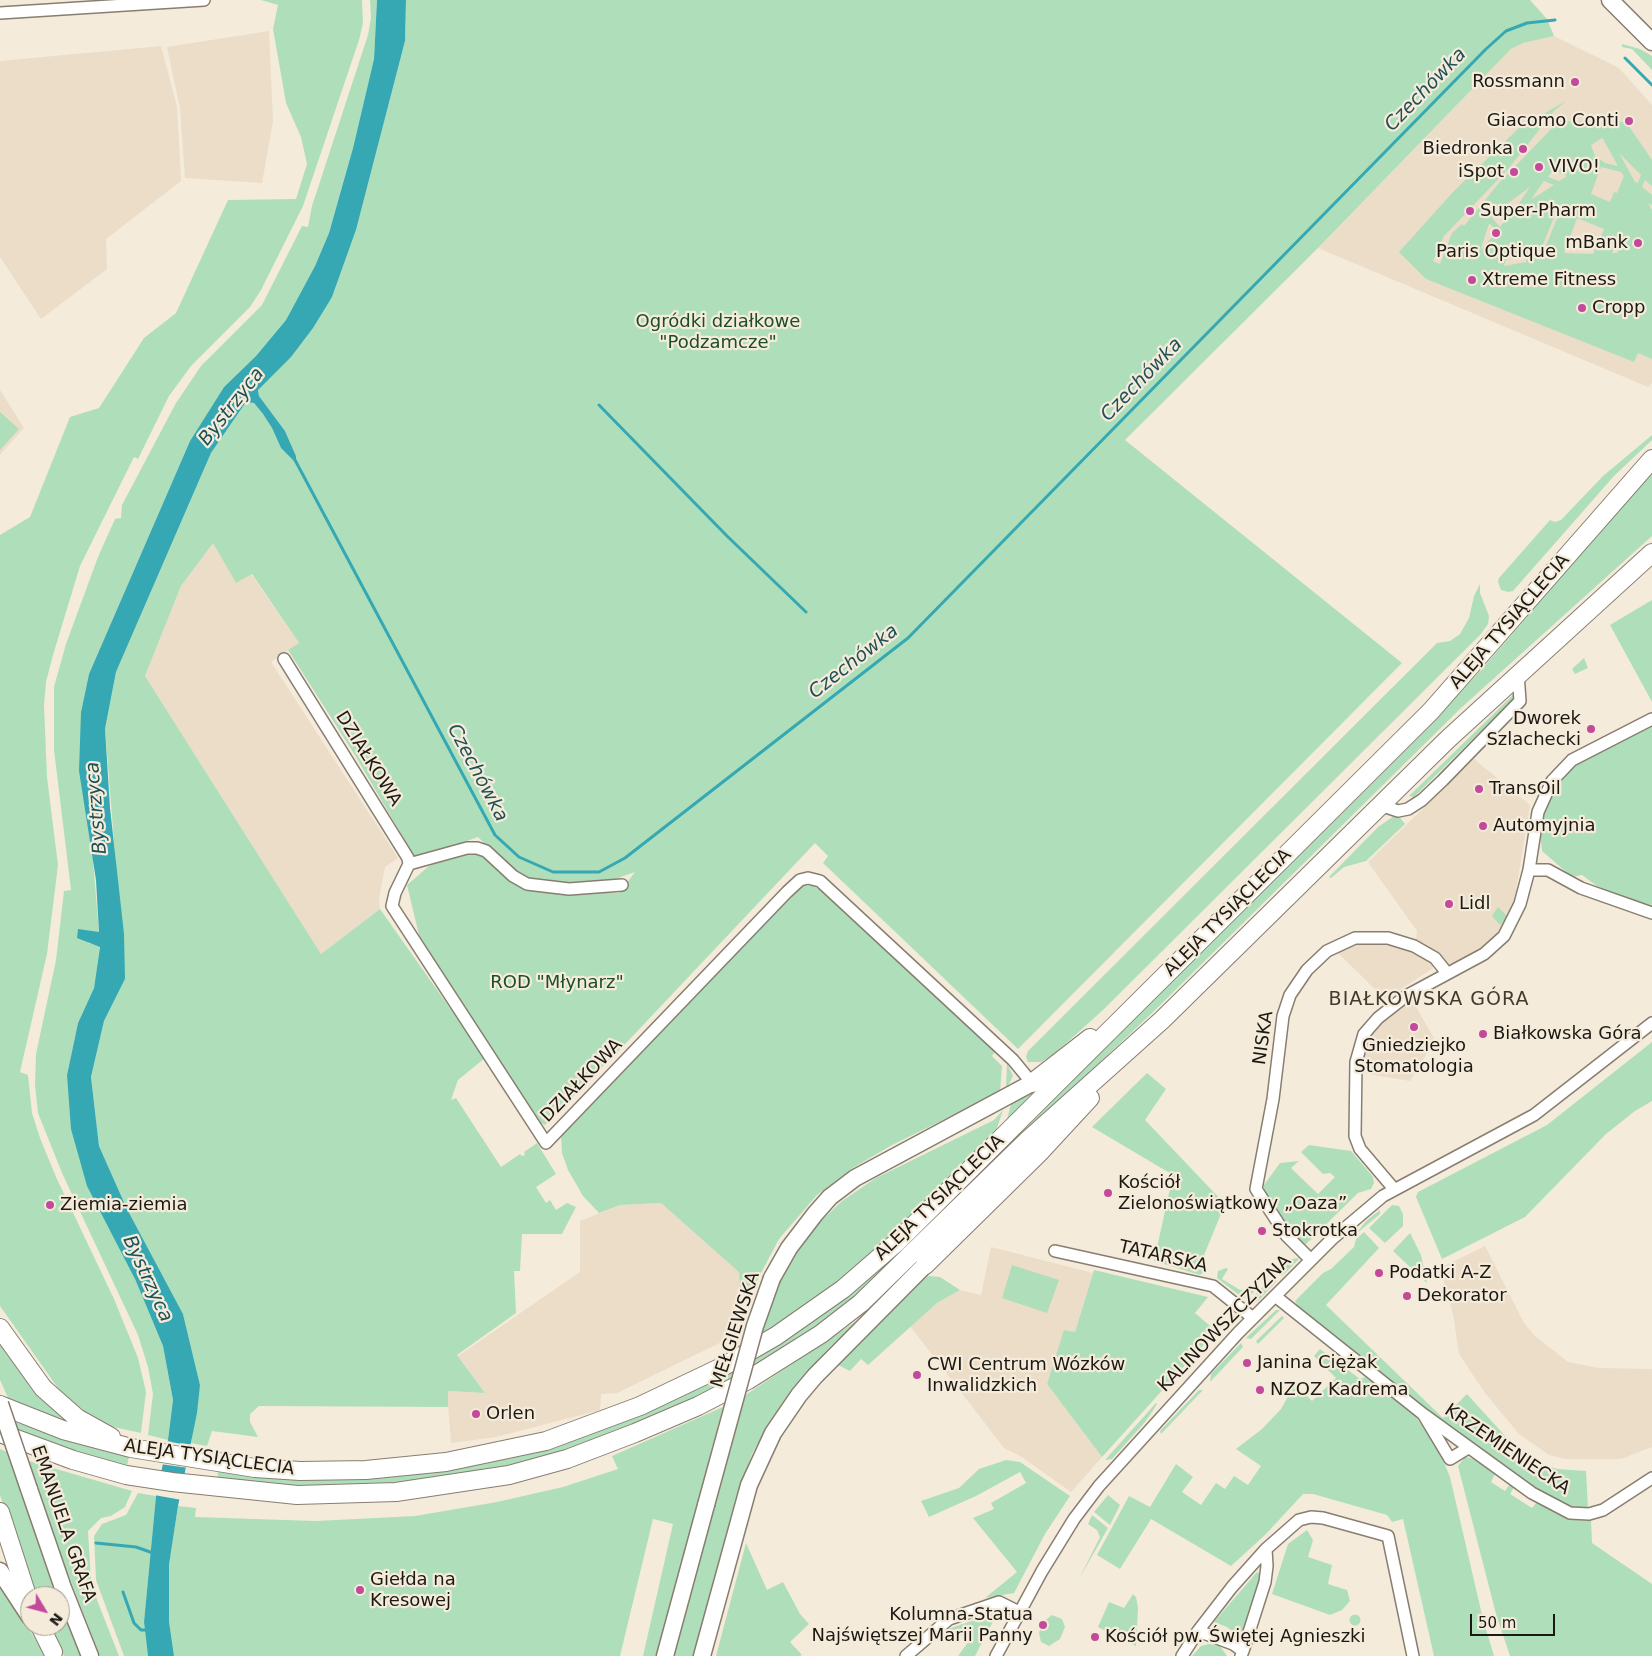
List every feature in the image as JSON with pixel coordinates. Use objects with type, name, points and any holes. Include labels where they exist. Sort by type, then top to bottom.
[{"type":"main road","points":[[1614,4],[1652,42]]},
{"type":"main road","name":"ALEJA TYSIĄCLECIA","points":[[0,1404],[63,1430],[131,1448],[219,1463],[276,1470],[366,1470],[490,1454],[546,1441],[597,1424],[706,1376],[776,1336],[868,1269],[1431,711],[1652,459]]},
{"type":"main road","name":"ALEJA TYSIĄCLECIA","points":[[0,1433],[34,1447],[126,1475],[256,1492],[329,1495],[396,1492],[474,1481],[542,1467],[604,1446],[698,1406],[748,1380],[796,1351],[861,1303],[1028,1140],[1162,1020],[1380,805],[1518,674],[1652,553]]},
{"type":"main road","points":[[1032,1083],[1153,988]]},
{"type":"main road","points":[[702,1656],[750,1485],[773,1433],[815,1376],[1041,1151],[1162,1020]]},
{"type":"main road","name":"MEŁGIEWSKA","points":[[666,1656],[755,1326],[772,1278],[789,1248],[830,1197],[855,1178],[1032,1083]]},
{"type":"main road","points":[[0,1328],[43,1388],[59,1403],[77,1418],[131,1448]]},
{"type":"main road","name":"EMANUELA GRAFA","points":[[0,1404],[63,1588],[90,1656]]},
{"type":"main road","points":[[0,1512],[24,1586]]},
{"type":"main road","points":[[0,1571],[20,1602]]},
{"type":"main road","points":[[42,1636],[54,1654]]},
{"type":"main road","points":[[45,1636],[54,1654]]},
{"type":"street","points":[[0,13],[204,0]]},
{"type":"street","name":"DZIAŁKOWA","points":[[284,659],[406,853],[409,864],[395,893],[392,906],[546,1143],[791,888],[800,880],[808,878],[820,881],[1013,1060],[1032,1083]]},
{"type":"street","points":[[1380,805],[1398,810],[1408,809],[1422,800],[1520,701],[1518,674]]},
{"type":"street","points":[[1394,1189],[1356,1141],[1354,1116],[1358,1052],[1364,1034],[1378,1018],[1406,996],[1484,954],[1504,936],[1520,904],[1529,870],[1538,812],[1552,781],[1572,760],[1652,719]]},
{"type":"street","points":[[409,864],[466,848],[477,848],[486,851],[513,876],[527,884],[569,889],[622,885]]},
{"type":"street","points":[[1529,870],[1548,870],[1581,888],[1652,913]]},
{"type":"street","name":"NISKA","points":[[1311,1260],[1286,1235],[1256,1189],[1273,1098],[1284,1016],[1290,995],[1307,970],[1327,951],[1355,938],[1388,938],[1414,946],[1435,958],[1447,973]]},
{"type":"street","name":"KALINOWSZCZYZNA","points":[[996,1656],[1019,1612],[1083,1506],[1180,1396],[1253,1318],[1311,1260],[1351,1222],[1394,1189],[1534,1115],[1652,1023]]},
{"type":"street","name":"TATARSKA","points":[[1056,1251],[1213,1286],[1253,1318]]},
{"type":"street","name":"KRZEMIENIECKA","points":[[1275,1296],[1422,1414],[1468,1448],[1532,1493],[1570,1512],[1589,1514],[1603,1510],[1652,1478]]},
{"type":"street","points":[[1422,1414],[1450,1459],[1468,1448]]},
{"type":"street","points":[[1182,1656],[1198,1630],[1232,1587],[1266,1549],[1299,1520],[1311,1517],[1388,1536],[1413,1656]]},
{"type":"street","points":[[1198,1630],[1221,1638],[1242,1654],[1265,1582],[1267,1566],[1266,1549]]},
{"type":"street","points":[[906,1656],[949,1619],[999,1602],[1019,1612]]},
{"type":"shaded area","points":[[269,31],[273,121],[262,183],[185,178],[180,108],[167,47]]},
{"type":"shaded area","name":"VIVO!","points":[[1554,36],[1619,68],[1652,105],[1652,383],[1648,387],[1318,248],[1511,49],[1523,43]]},
{"type":"shaded area","points":[[161,46],[177,107],[181,181],[106,239],[107,269],[41,319],[0,257],[0,61]]},
{"type":"shaded area","points":[[0,390],[24,428],[0,455]]},
{"type":"shaded area","points":[[213,542],[236,583],[251,574],[299,643],[271,662],[398,858],[385,867],[379,898],[380,909],[321,954],[145,676],[181,586]]},
{"type":"shaded area","points":[[1474,759],[1530,805],[1514,903],[1500,933],[1486,946],[1450,969],[1416,941],[1417,931],[1368,862]]},
{"type":"shaded area","points":[[1361,941],[1389,941],[1412,949],[1434,962],[1432,969],[1385,999],[1335,950]]},
{"type":"shaded area","points":[[1411,998],[1435,1040],[1410,1081],[1363,1073],[1362,1057],[1366,1044],[1380,1022]]},
{"type":"shaded area","points":[[661,1203],[740,1272],[743,1303],[734,1336],[617,1393],[601,1394],[600,1410],[496,1437],[451,1443],[447,1391],[485,1393],[458,1356],[580,1272],[580,1221],[620,1205]]},
{"type":"shaded area","points":[[1485,1246],[1524,1323],[1535,1336],[1568,1362],[1599,1368],[1652,1369],[1652,1447],[1621,1459],[1565,1459],[1549,1455],[1519,1434],[1485,1393],[1459,1354],[1453,1314],[1440,1268]]},
{"type":"shaded area","points":[[991,1247],[1093,1273],[1075,1332],[1065,1330],[1047,1384],[1102,1457],[1071,1492],[1022,1457],[1004,1448],[910,1326],[937,1303],[960,1290],[981,1295]]},
{"type":"green space","points":[[261,0],[362,0],[363,23],[359,40],[303,206],[261,290],[250,307],[191,366],[169,396],[138,459],[134,457],[80,566],[46,682],[44,705],[47,777],[58,865],[47,954],[20,1072],[28,1075],[32,1113],[56,1177],[114,1299],[138,1358],[146,1392],[141,1433],[100,1424],[60,1391],[0,1306],[0,535],[30,517],[70,417],[99,408],[144,338],[176,313],[228,200],[296,199],[307,164],[301,137],[286,103],[273,29],[278,5]]},
{"type":"green space","points":[[370,0],[377,0],[374,59],[353,148],[329,233],[315,266],[286,320],[256,356],[224,387],[190,441],[89,674],[81,712],[99,933],[88,943],[100,946],[94,988],[78,1023],[67,1075],[135,1279],[163,1346],[173,1400],[168,1440],[148,1435],[153,1394],[148,1367],[138,1335],[62,1173],[38,1113],[35,1085],[36,1054],[56,960],[64,891],[71,890],[54,750],[54,687],[66,644],[98,557],[115,519],[121,518],[122,505],[176,403],[201,366],[262,305],[302,226],[308,227],[312,206],[368,35],[371,18]]},
{"type":"green space","points":[[406,0],[1530,0],[1547,19],[1554,36],[1523,43],[1511,49],[1318,248],[1125,440],[1402,663],[1018,1049],[823,863],[828,856],[815,843],[628,1041],[545,1125],[539,1122],[420,939],[407,885],[429,866],[468,851],[478,852],[539,891],[619,893],[635,872],[598,885],[555,886],[517,876],[478,837],[416,859],[353,752],[288,650],[299,643],[252,574],[236,583],[213,543],[181,586],[145,676],[321,954],[380,909],[485,1058],[458,1080],[451,1100],[456,1098],[501,1167],[520,1154],[522,1156],[525,1155],[524,1152],[537,1143],[556,1174],[536,1187],[546,1203],[550,1200],[556,1210],[567,1203],[576,1207],[562,1234],[522,1234],[520,1271],[514,1271],[516,1313],[457,1355],[485,1393],[448,1391],[448,1407],[259,1406],[250,1414],[250,1422],[258,1437],[212,1431],[207,1446],[191,1443],[200,1385],[183,1314],[127,1209],[99,1146],[91,1077],[104,1021],[125,979],[105,729],[116,672],[211,453],[246,402],[254,403],[272,428],[281,448],[296,462],[296,456],[285,431],[259,396],[258,389],[332,297],[356,230],[405,41]]},
{"type":"green space","points":[[1622,44],[1640,49],[1652,56],[1652,70],[1632,49],[1622,47]]},
{"type":"green space","name":"VIVO!","points":[[1566,101],[1554,111],[1509,168],[1444,236],[1433,261],[1440,264],[1452,233],[1462,224],[1464,226],[1499,183],[1559,121],[1626,122],[1652,160],[1652,186],[1645,180],[1642,187],[1652,195],[1652,205],[1648,203],[1652,210],[1652,359],[1638,353],[1634,362],[1426,279],[1399,252],[1454,191],[1519,128]],"holes":[[[1602,138],[1618,166],[1605,163],[1595,156],[1591,145]],[[1619,153],[1641,175],[1638,183],[1635,182]],[[1571,158],[1575,170],[1573,172],[1559,166]],[[1601,167],[1621,172],[1624,176],[1617,193],[1614,192],[1610,202],[1591,194]],[[1553,170],[1567,176],[1559,181],[1548,177]],[[1544,181],[1554,185],[1532,199]],[[1530,187],[1515,209],[1507,204]],[[1557,210],[1560,211],[1543,253],[1540,252]],[[1498,211],[1509,216],[1500,227],[1492,218]],[[1577,218],[1604,229],[1593,254],[1564,253]],[[1489,224],[1497,231],[1480,251]],[[1619,235],[1624,237],[1617,253],[1612,253]],[[1508,254],[1527,257],[1526,262],[1504,266]]]},
{"type":"green space","points":[[0,412],[19,429],[0,450]]},
{"type":"green space","points":[[1652,435],[1652,440],[1614,476],[1513,591],[1501,590],[1498,582],[1499,578],[1550,520],[1555,522],[1561,520],[1603,476]]},
{"type":"green space","points":[[1652,471],[1652,536],[1461,708],[1151,1014],[1021,1137],[1017,1133],[1429,725],[1482,669]]},
{"type":"green space","points":[[1480,584],[1480,593],[1489,616],[1488,624],[1481,634],[1103,1010],[1053,1055],[1041,1062],[1028,1062],[1026,1057],[1028,1051],[1437,643],[1450,641],[1460,634],[1469,618],[1474,596]]},
{"type":"green space","points":[[1652,600],[1652,702],[1610,625]]},
{"type":"green space","points":[[1584,658],[1588,668],[1575,674],[1572,669]]},
{"type":"green space","points":[[1515,693],[1513,699],[1414,797],[1409,796]]},
{"type":"green space","points":[[1652,722],[1652,905],[1622,897],[1597,886],[1582,875],[1572,877],[1542,851],[1540,832],[1542,809],[1552,789],[1566,770],[1583,758]]},
{"type":"green space","points":[[1397,814],[1405,824],[1366,861],[1344,867],[1331,878],[1329,877],[1378,827]]},
{"type":"green space","points":[[803,886],[813,886],[822,891],[995,1052],[992,1056],[1002,1066],[1000,1092],[892,1145],[851,1169],[817,1195],[779,1239],[750,1294],[741,1296],[739,1272],[661,1203],[620,1205],[599,1213],[583,1196],[568,1170],[562,1153],[561,1136],[794,892]]},
{"type":"green space","points":[[1498,907],[1508,917],[1500,925],[1492,916]]},
{"type":"green space","points":[[1652,1042],[1652,1101],[1635,1111],[1606,1134],[1525,1217],[1442,1259],[1416,1197],[1418,1192],[1547,1125]]},
{"type":"green space","points":[[1007,1063],[1013,1076],[1007,1088],[1006,1087]]},
{"type":"green space","points":[[1147,1073],[1166,1089],[1145,1120],[1225,1204],[1200,1265],[1208,1269],[1200,1275],[1154,1261],[1173,1175],[1092,1127]]},
{"type":"green space","points":[[1043,1083],[1045,1084],[1006,1123],[1011,1104]]},
{"type":"green space","points":[[1003,1110],[996,1131],[915,1214],[857,1269],[758,1339],[775,1288],[792,1259],[816,1226],[842,1201],[876,1178],[994,1120]]},
{"type":"green space","points":[[1309,1145],[1351,1151],[1373,1177],[1374,1183],[1371,1189],[1358,1193],[1303,1247],[1289,1233],[1264,1196],[1264,1185],[1280,1163],[1299,1161],[1291,1168],[1318,1194],[1335,1177],[1330,1173],[1323,1174],[1301,1152]]},
{"type":"green space","points":[[1002,1148],[1006,1153],[880,1278],[810,1334],[751,1371],[756,1355],[875,1272],[929,1223]]},
{"type":"green space","points":[[1392,1205],[1399,1206],[1403,1214],[1403,1226],[1385,1243],[1369,1228]]},
{"type":"green space","points":[[1380,1210],[1380,1214],[1356,1234],[1366,1221]]},
{"type":"green space","points":[[1364,1232],[1379,1248],[1326,1305],[1443,1418],[1467,1394],[1517,1449],[1541,1464],[1557,1469],[1586,1471],[1588,1509],[1570,1507],[1526,1484],[1440,1422],[1295,1309],[1298,1306],[1295,1301],[1323,1273],[1331,1269],[1354,1247],[1356,1239]]},
{"type":"green space","points":[[1410,1233],[1421,1255],[1427,1283],[1393,1251]]},
{"type":"green space","points":[[1299,1258],[1282,1276],[1279,1271],[1292,1259]]},
{"type":"green space","points":[[1012,1265],[1059,1280],[1047,1313],[1002,1298]]},
{"type":"green space","points":[[1228,1269],[1222,1279],[1240,1290],[1256,1288],[1255,1291],[1247,1298],[1243,1298],[1217,1278],[1218,1271]]},
{"type":"green space","points":[[1094,1270],[1208,1297],[1195,1313],[1216,1331],[1102,1457],[1047,1384],[1064,1330],[1075,1332]]},
{"type":"green space","points":[[928,1276],[940,1277],[960,1290],[937,1303],[868,1365],[861,1359],[850,1371],[838,1365],[918,1283]]},
{"type":"green space","points":[[1272,1278],[1277,1281],[1258,1301],[1252,1304],[1246,1303]]},
{"type":"green space","points":[[1276,1310],[1280,1310],[1251,1339],[1246,1338]]},
{"type":"green space","points":[[1282,1316],[1284,1318],[1258,1344],[1256,1341]]},
{"type":"green space","points":[[858,1320],[827,1350],[791,1390],[767,1426],[752,1454],[736,1497],[693,1656],[674,1656],[744,1396]]},
{"type":"green space","points":[[0,1338],[75,1424],[9,1400],[0,1380]]},
{"type":"green space","points":[[1241,1343],[1243,1347],[1210,1382],[1211,1374]]},
{"type":"green space","points":[[1320,1349],[1360,1379],[1365,1377],[1414,1414],[1440,1453],[1450,1477],[1483,1619],[1494,1656],[1434,1656],[1403,1519],[1392,1522],[1387,1515],[1313,1494],[1303,1494],[1266,1534],[1231,1566],[1151,1519],[1120,1569],[1097,1555],[1129,1496],[1150,1507],[1176,1464],[1193,1477],[1182,1492],[1201,1505],[1216,1483],[1225,1489],[1234,1476],[1248,1485],[1261,1466],[1236,1449],[1262,1429],[1281,1409],[1295,1384],[1312,1401],[1336,1378],[1314,1356]]},
{"type":"green space","points":[[733,1372],[730,1385],[623,1432],[518,1466],[371,1487],[270,1487],[217,1481],[218,1472],[271,1477],[369,1477],[655,1408]]},
{"type":"green space","points":[[1199,1390],[1203,1390],[1161,1434],[1160,1431]]},
{"type":"green space","points":[[1156,1403],[1145,1422],[1112,1459],[1105,1460]]},
{"type":"green space","points":[[723,1407],[657,1656],[643,1656],[673,1524],[653,1519],[620,1656],[174,1656],[169,1621],[169,1565],[178,1506],[196,1508],[195,1517],[316,1521],[415,1516],[497,1502],[563,1487],[618,1469],[612,1456]]},
{"type":"green space","points":[[14,1422],[129,1456],[127,1466],[85,1456],[19,1434]]},
{"type":"green space","points":[[0,1449],[7,1452],[54,1586],[31,1586],[0,1495]]},
{"type":"green space","points":[[1465,1457],[1474,1459],[1495,1474],[1491,1482],[1505,1491],[1510,1484],[1514,1487],[1510,1494],[1532,1508],[1537,1502],[1555,1513],[1576,1520],[1591,1521],[1592,1543],[1652,1584],[1652,1656],[1510,1656],[1496,1614],[1458,1466]]},
{"type":"green space","points":[[1006,1460],[1020,1462],[1070,1496],[1045,1534],[1014,1593],[985,1598],[1017,1572],[973,1518],[994,1509],[991,1503],[1026,1483],[1020,1472],[976,1496],[929,1517],[921,1501],[959,1488],[979,1469]]},
{"type":"green space","points":[[29,1461],[132,1491],[125,1507],[111,1516],[101,1518],[88,1531],[91,1579],[97,1600],[119,1656],[100,1656],[65,1566]]},
{"type":"green space","points":[[138,1493],[156,1496],[144,1622],[148,1656],[124,1656],[96,1580],[94,1536],[102,1524],[126,1515]]},
{"type":"green space","points":[[1108,1495],[1120,1505],[1110,1525],[1094,1512]]},
{"type":"green space","points":[[1092,1515],[1108,1528],[1079,1579],[1100,1537],[1097,1530],[1088,1524]]},
{"type":"green space","points":[[1307,1530],[1313,1540],[1308,1557],[1332,1565],[1328,1584],[1347,1590],[1350,1601],[1342,1610],[1330,1615],[1272,1594],[1288,1544]]},
{"type":"green space","points":[[746,1543],[767,1590],[783,1582],[800,1614],[809,1624],[790,1642],[802,1655],[800,1656],[716,1656]]},
{"type":"green space","points":[[1257,1572],[1261,1574],[1241,1635],[1237,1635],[1227,1627],[1214,1622]]},
{"type":"green space","points":[[0,1583],[20,1615],[20,1636],[33,1636],[46,1656],[0,1656]]},
{"type":"green space","points":[[1133,1594],[1136,1597],[1138,1608],[1136,1646],[1098,1627],[1109,1602],[1124,1608]]},
{"type":"green space","points":[[998,1612],[975,1656],[958,1656],[969,1641],[953,1629],[942,1643],[936,1639],[948,1629]]},
{"type":"green space","points":[[1355,1614],[1361,1620],[1355,1626],[1349,1620]]},
{"type":"green space","points":[[1052,1615],[1062,1619],[1065,1627],[1060,1639],[1049,1646],[1041,1642],[1039,1633],[1043,1622]]},
{"type":"green space","points":[[70,1629],[81,1656],[64,1656],[54,1636],[70,1636]]},
{"type":"green space","points":[[1209,1644],[1220,1646],[1227,1656],[1192,1656],[1201,1646]]},
{"type":"water","name":"Bystrzyca","points":[[377,0],[406,0],[405,41],[356,230],[332,297],[313,328],[291,357],[258,390],[259,396],[285,431],[296,456],[296,463],[281,448],[272,428],[254,403],[246,402],[211,453],[116,672],[105,729],[110,808],[124,934],[125,979],[104,1021],[91,1077],[99,1146],[127,1209],[183,1314],[200,1385],[197,1413],[178,1506],[169,1565],[169,1621],[174,1656],[148,1656],[144,1622],[156,1496],[168,1440],[173,1400],[163,1346],[135,1279],[87,1186],[71,1129],[67,1075],[78,1023],[94,988],[100,947],[77,938],[78,929],[99,932],[96,880],[79,771],[81,712],[89,674],[190,441],[224,387],[256,356],[286,320],[315,266],[329,233],[353,148],[374,59]]},
{"type":"pier","points":[[165,1441],[193,1446],[189,1468],[160,1464]]},
{"type":"pier","points":[[159,1472],[187,1476],[182,1500],[154,1495]]},
{"type":"waterway","name":"Czechówka","points":[[295,460],[495,835],[519,857],[553,872],[599,872],[625,858],[908,638],[1486,49],[1506,31],[1527,23],[1555,20]]},
{"type":"waterway","name":"Czechówka","points":[[1625,58],[1652,85]]},
{"type":"waterway","points":[[599,405],[727,536],[806,612]]},
{"type":"waterway","points":[[96,1543],[136,1547],[153,1553]]},
{"type":"waterway","points":[[123,1592],[134,1623],[141,1630],[147,1630]]},
{"type":"place","name":"Rossmann","points":[[1575,82]]},
{"type":"place","name":"Giacomo Conti","points":[[1629,121]]},
{"type":"place","name":"Biedronka","points":[[1523,149]]},
{"type":"place","name":"VIVO!","points":[[1539,167]]},
{"type":"place","name":"iSpot","points":[[1514,172]]},
{"type":"place","name":"Super-Pharm","points":[[1470,211]]},
{"type":"place","name":"Paris Optique","points":[[1496,233]]},
{"type":"place","name":"mBank","points":[[1638,243]]},
{"type":"place","name":"Xtreme Fitness","points":[[1472,280]]},
{"type":"place","name":"Cropp","points":[[1582,308]]},
{"type":"place","name":"Dworek Szlachecki","points":[[1591,729]]},
{"type":"place","name":"TransOil","points":[[1479,789]]},
{"type":"place","name":"Automyjnia","points":[[1483,826]]},
{"type":"place","name":"Lidl","points":[[1449,904]]},
{"type":"place","name":"Gniedziejko Stomatologia","points":[[1414,1027]]},
{"type":"place","name":"Białkowska Góra","points":[[1483,1034]]},
{"type":"place","name":"Kościół Zielonoświątkowy „Oaza”","points":[[1108,1193]]},
{"type":"place","name":"Ziemia-ziemia","points":[[50,1205]]},
{"type":"place","name":"Stokrotka","points":[[1262,1231]]},
{"type":"place","name":"Podatki A-Z","points":[[1379,1273]]},
{"type":"place","name":"Dekorator","points":[[1407,1296]]},
{"type":"place","name":"Janina Ciężak","points":[[1247,1363]]},
{"type":"place","name":"CWI Centrum Wózków Inwalidzkich","points":[[917,1375]]},
{"type":"place","name":"NZOZ Kadrema","points":[[1260,1390]]},
{"type":"place","name":"Orlen","points":[[476,1414]]},
{"type":"place","name":"Giełda na Kresowej","points":[[360,1590]]},
{"type":"place","name":"Kolumna-Statua Najświętszej Marii Panny","points":[[1043,1625]]},
{"type":"place","name":"Kościół pw. Świętej Agnieszki","points":[[1095,1637]]},
{"type":"district","name":"BIAŁKOWSKA GÓRA","points":[[1429,1000]]},
{"type":"park label","name":"Ogródki działkowe \"Podzamcze\"","points":[[718,332]]},
{"type":"park label","name":"ROD \"Młynarz\"","points":[[557,983]]}]
